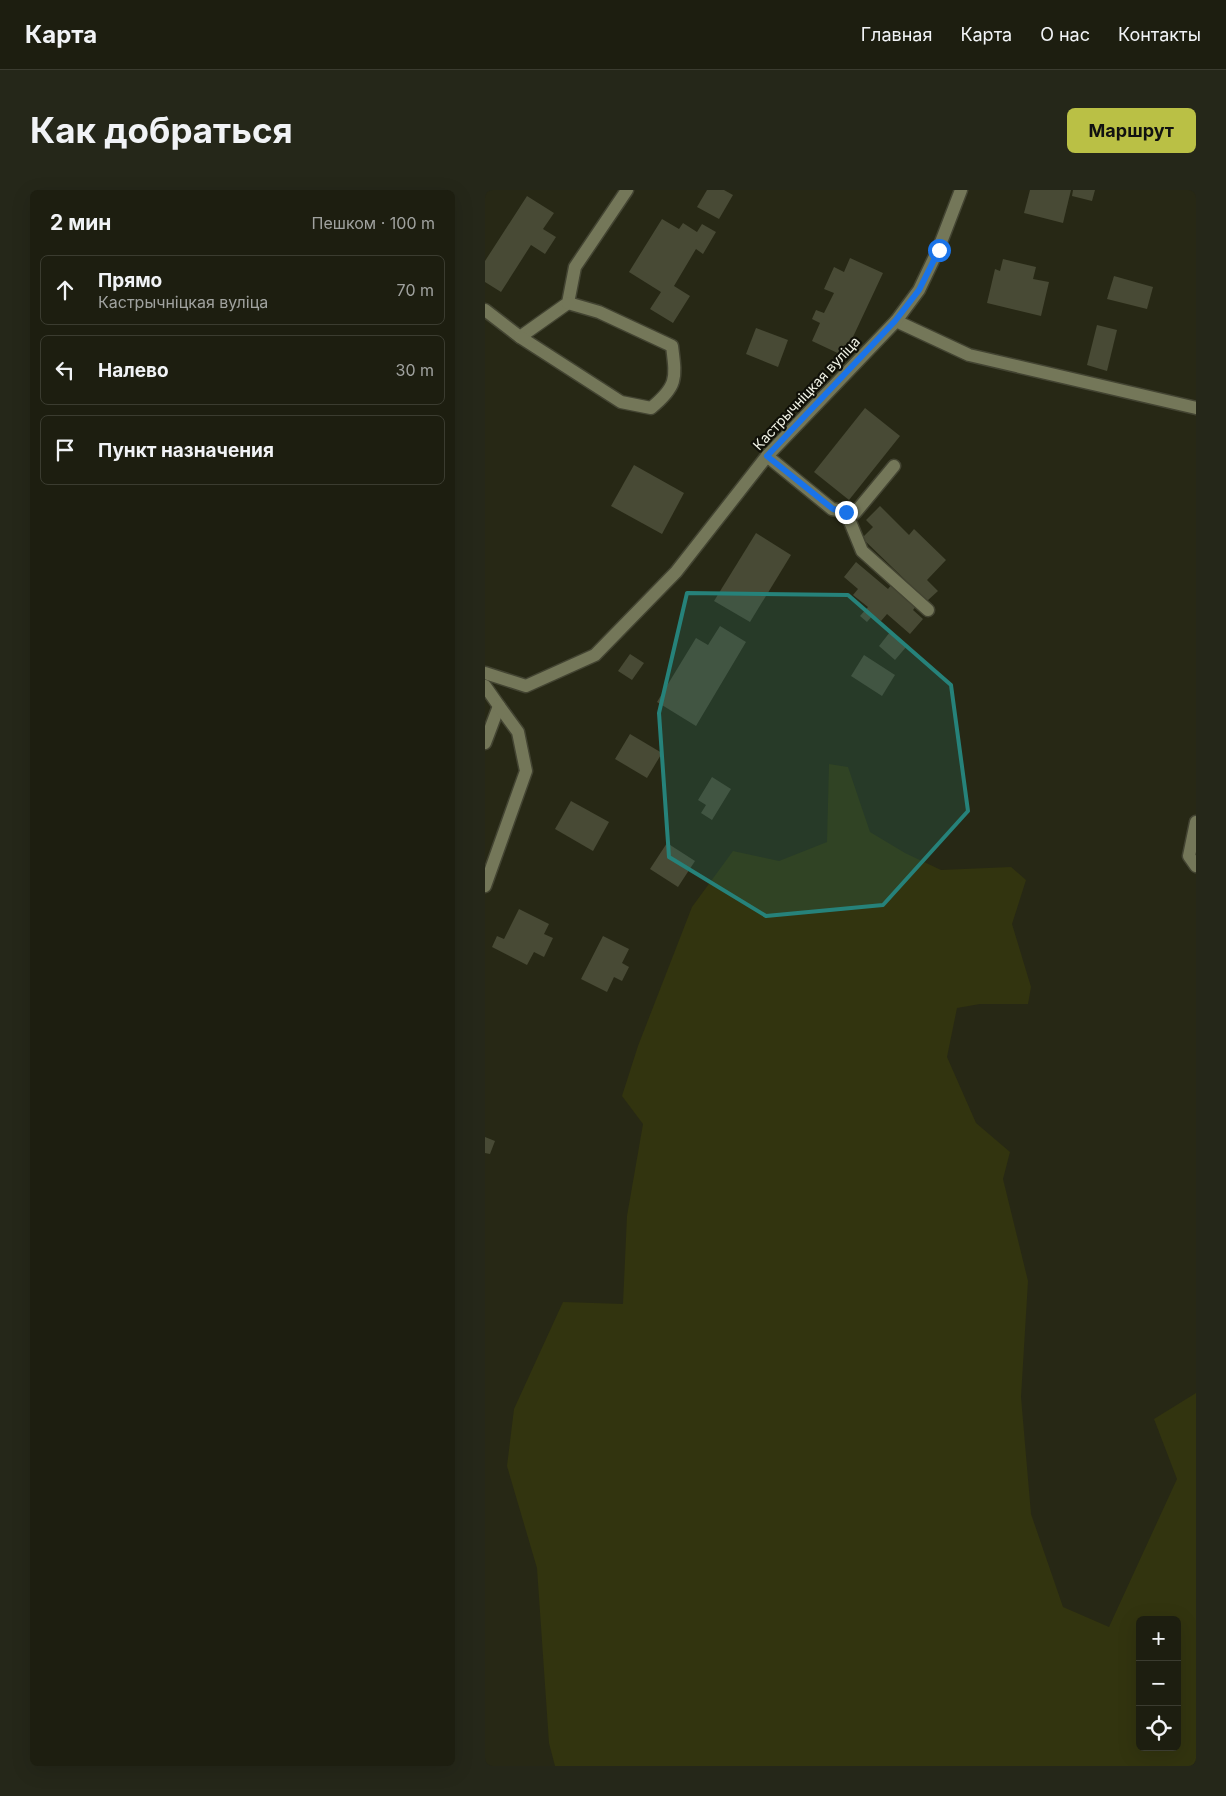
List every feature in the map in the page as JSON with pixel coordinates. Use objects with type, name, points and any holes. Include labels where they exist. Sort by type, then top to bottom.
[{"type":"street","points":[[520,337],[568,303],[575,267],[627,190]]},
{"type":"street","name":"Кастрычніцкая вуліца","points":[[485,673],[526,686],[595,655],[676,572],[767,456],[895,321],[919,290],[939,250],[961,190]]},
{"type":"street","points":[[485,310],[520,337],[621,402],[651,408],[668,394],[675,374],[672,346],[599,312],[568,303]]},
{"type":"street","points":[[895,321],[969,355],[1196,408]]},
{"type":"street","points":[[767,456],[833,509],[855,513],[894,466]]},
{"type":"street","points":[[846,512],[862,551],[928,610]]},
{"type":"street","points":[[485,686],[518,732],[526,771],[485,886]]},
{"type":"street","points":[[485,743],[499,706]]},
{"type":"street","points":[[1196,822],[1189,856],[1196,866]]},
{"type":"highlighted area","points":[[687,593],[848,595],[951,685],[968,811],[883,905],[766,916],[669,857],[659,713]]},
{"type":"green space","points":[[829,764],[848,767],[870,832],[905,853],[941,870],[1011,867],[1026,880],[1012,924],[1031,987],[1028,1004],[980,1004],[957,1008],[947,1057],[976,1123],[1010,1152],[1003,1179],[1028,1281],[1021,1397],[1031,1514],[1063,1607],[1109,1627],[1177,1479],[1154,1419],[1196,1393],[1196,1766],[555,1766],[549,1743],[537,1568],[507,1466],[514,1409],[563,1302],[623,1304],[627,1216],[643,1124],[622,1096],[638,1046],[692,907],[733,851],[779,861],[827,842]]},
{"type":"building","points":[[707,190],[724,190],[733,195],[719,219],[697,207]]},
{"type":"building","points":[[1030,190],[1071,190],[1063,223],[1024,213]]},
{"type":"building","points":[[1073,190],[1095,190],[1092,201],[1072,196]]},
{"type":"building","points":[[527,196],[554,213],[543,229],[556,237],[545,254],[531,245],[501,292],[485,282],[485,261]]},
{"type":"building","points":[[662,219],[679,229],[683,223],[697,232],[702,224],[716,232],[703,254],[696,249],[674,286],[690,296],[673,323],[650,309],[661,292],[629,272]]},
{"type":"building","points":[[850,258],[883,273],[844,356],[812,341],[820,323],[812,319],[816,310],[824,313],[834,293],[824,289],[834,267],[844,272]]},
{"type":"building","points":[[1003,259],[1036,267],[1033,279],[1049,282],[1041,316],[987,303],[995,269],[1000,271]]},
{"type":"building","points":[[1114,276],[1153,287],[1147,309],[1107,299]]},
{"type":"building","points":[[1097,325],[1117,330],[1107,371],[1087,365]]},
{"type":"building","points":[[756,328],[788,340],[778,367],[746,354]]},
{"type":"building","points":[[865,408],[900,436],[849,500],[814,472]]},
{"type":"building","points":[[634,465],[684,493],[662,534],[611,506]]},
{"type":"building","points":[[880,506],[909,535],[914,529],[946,560],[927,580],[938,591],[927,601],[862,538],[873,527],[866,520]]},
{"type":"building","points":[[756,533],[791,555],[750,622],[714,601]]},
{"type":"building","points":[[856,562],[888,589],[892,584],[917,605],[913,610],[923,619],[910,634],[887,614],[881,621],[873,615],[867,622],[860,616],[868,607],[853,595],[858,589],[844,577]]},
{"type":"building","points":[[720,626],[746,642],[696,726],[657,702],[696,638],[708,645]]},
{"type":"building","points":[[890,632],[907,646],[895,660],[879,646]]},
{"type":"building","points":[[630,654],[644,663],[632,680],[618,671]]},
{"type":"building","points":[[864,655],[895,675],[882,696],[851,676]]},
{"type":"building","points":[[630,734],[662,753],[647,778],[615,759]]},
{"type":"building","points":[[712,777],[731,789],[712,820],[701,813],[706,805],[698,800]]},
{"type":"building","points":[[571,801],[609,822],[593,851],[555,829]]},
{"type":"building","points":[[667,843],[695,861],[678,887],[650,869]]},
{"type":"building","points":[[519,909],[549,924],[544,934],[553,938],[544,957],[534,952],[527,965],[492,947],[497,936],[504,939]]},
{"type":"building","points":[[603,936],[629,949],[622,963],[629,967],[622,981],[614,977],[607,992],[581,979]]},
{"type":"building","points":[[485,1137],[495,1141],[490,1154],[485,1153]]},
{"type":"route","points":[[846,512],[833,509],[767,456],[895,321],[919,290],[939,250]]}]
